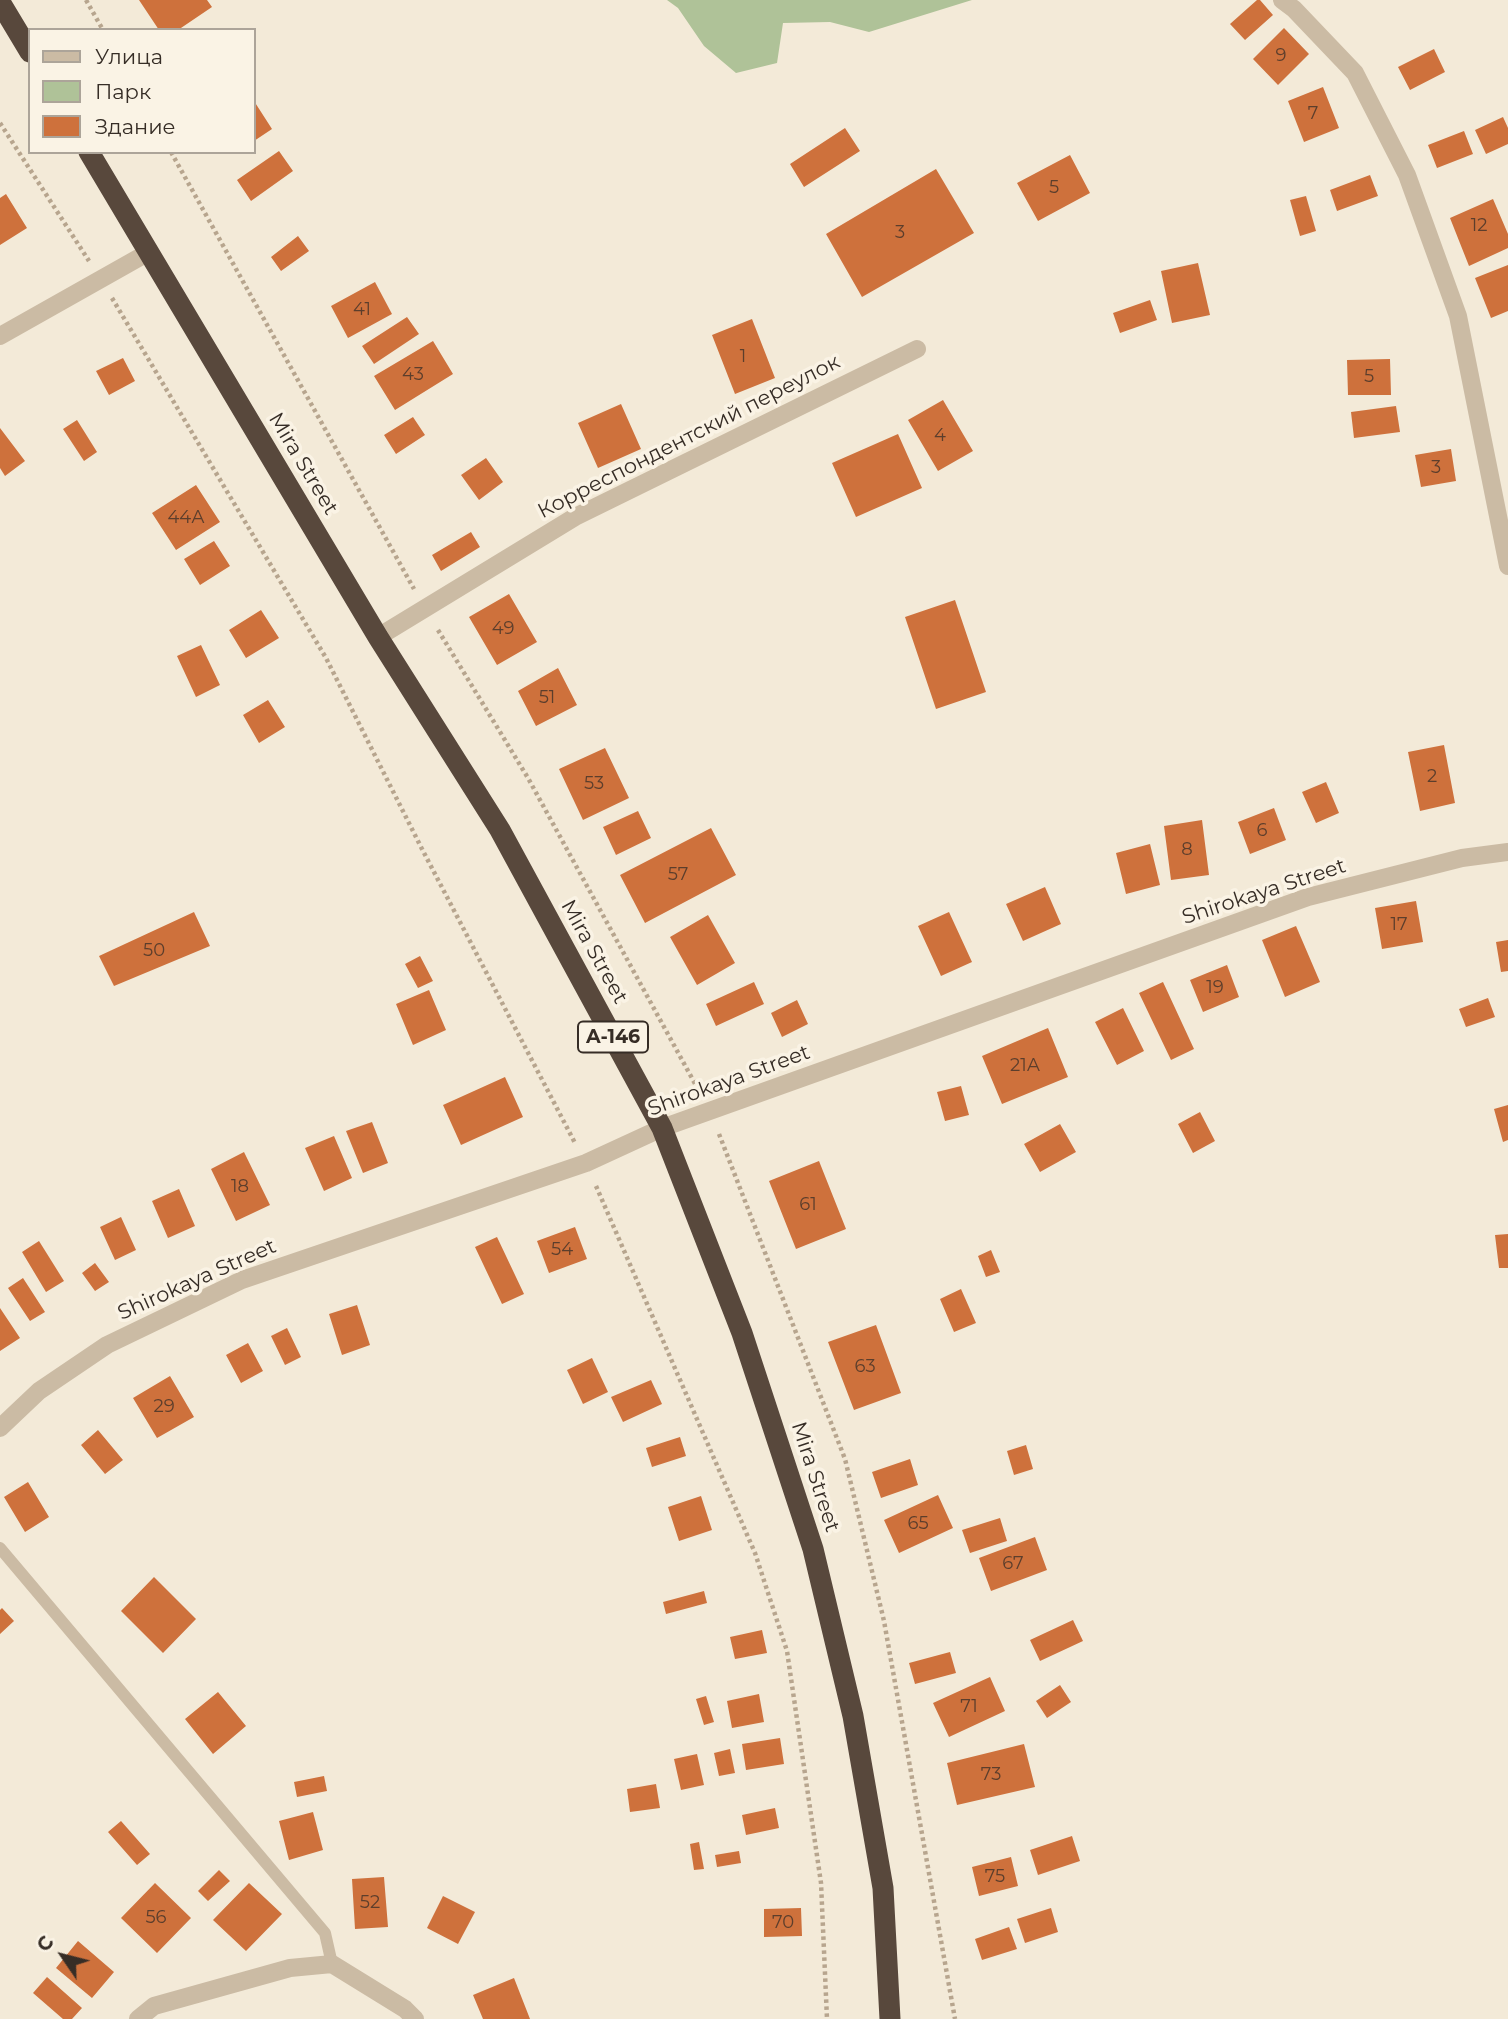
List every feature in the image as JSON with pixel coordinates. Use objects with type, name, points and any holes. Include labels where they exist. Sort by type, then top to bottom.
[{"type":"highway","points":[[0,2],[28,49]]},
{"type":"highway","name":"Mira Street","points":[[90,154],[378,637],[500,830],[662,1129],[742,1333],[813,1549],[853,1716],[883,1888],[890,2019]]},
{"type":"street","points":[[1282,0],[1294,9],[1355,74],[1407,175],[1458,316],[1508,566]]},
{"type":"street","points":[[0,336],[149,252]]},
{"type":"street","name":"Корреспондентский переулок","points":[[378,637],[575,517],[917,349]]},
{"type":"street","name":"Shirokaya Street","points":[[0,1429],[39,1391],[107,1345],[242,1280],[586,1163],[662,1129],[1308,897],[1462,858],[1508,852]]},
{"type":"street","points":[[138,2019],[154,2006],[290,1968],[332,1964],[405,2009],[415,2019]]},
{"type":"lane","points":[[0,1548],[325,1933],[332,1964]]},
{"type":"path","points":[[86,0],[102,28]]},
{"type":"path","points":[[0,123],[101,279],[326,658],[586,1163],[755,1553],[787,1651],[821,1883],[827,2019]]},
{"type":"green space","points":[[667,0],[972,0],[869,32],[830,22],[783,23],[777,63],[736,73],[704,46],[678,8]]},
{"type":"building","points":[[139,0],[207,0],[212,7],[181,28],[158,28]]},
{"type":"building","points":[[1257,0],[1273,15],[1245,40],[1230,24]]},
{"type":"building","points":[[1284,28],[1309,54],[1278,85],[1253,59]]},
{"type":"building","points":[[1434,49],[1445,72],[1410,90],[1398,67]]},
{"type":"building","points":[[1323,87],[1339,128],[1304,142],[1288,101]]},
{"type":"building","points":[[256,104],[272,129],[256,140]]},
{"type":"building","points":[[1503,117],[1508,128],[1508,144],[1486,154],[1475,130]]},
{"type":"building","points":[[845,128],[860,151],[804,187],[790,164]]},
{"type":"building","points":[[1464,131],[1473,154],[1437,168],[1428,145]]},
{"type":"building","points":[[279,151],[293,171],[251,201],[237,180]]},
{"type":"building","points":[[1070,155],[1090,193],[1038,221],[1017,183]]},
{"type":"building","points":[[936,169],[974,233],[862,297],[826,234]]},
{"type":"building","points":[[1370,175],[1378,196],[1337,211],[1330,190]]},
{"type":"building","points":[[6,194],[27,228],[0,245],[0,198]]},
{"type":"building","points":[[1306,196],[1316,231],[1300,236],[1290,200]]},
{"type":"building","points":[[1493,199],[1508,234],[1508,248],[1469,266],[1450,218]]},
{"type":"building","points":[[298,236],[309,251],[281,271],[271,257]]},
{"type":"building","points":[[1198,263],[1210,315],[1172,323],[1161,271]]},
{"type":"building","points":[[1508,265],[1508,311],[1491,318],[1475,278]]},
{"type":"building","points":[[375,282],[392,314],[348,338],[331,306]]},
{"type":"building","points":[[1150,300],[1157,320],[1120,333],[1113,313]]},
{"type":"building","points":[[407,317],[419,334],[374,364],[362,346]]},
{"type":"building","points":[[752,319],[775,378],[735,394],[712,335]]},
{"type":"building","points":[[433,341],[453,374],[395,410],[374,376]]},
{"type":"building","points":[[123,358],[135,381],[109,395],[96,371]]},
{"type":"building","points":[[1390,359],[1391,395],[1348,395],[1347,360]]},
{"type":"building","points":[[943,400],[973,451],[938,471],[908,420]]},
{"type":"building","points":[[621,404],[641,449],[598,468],[578,423]]},
{"type":"building","points":[[1396,406],[1400,432],[1354,438],[1351,412]]},
{"type":"building","points":[[413,417],[425,435],[396,454],[384,435]]},
{"type":"building","points":[[77,420],[97,452],[84,461],[63,429]]},
{"type":"building","points":[[0,428],[25,461],[5,476],[0,468]]},
{"type":"building","points":[[898,434],[922,488],[856,517],[832,463]]},
{"type":"building","points":[[1451,449],[1456,481],[1421,487],[1415,455]]},
{"type":"building","points":[[486,458],[503,482],[479,500],[461,475]]},
{"type":"building","points":[[196,485],[220,522],[176,550],[152,513]]},
{"type":"building","points":[[471,532],[480,547],[441,571],[432,555]]},
{"type":"building","points":[[214,541],[230,566],[200,585],[184,559]]},
{"type":"building","points":[[509,594],[537,642],[497,665],[469,617]]},
{"type":"building","points":[[955,600],[986,692],[936,709],[905,617]]},
{"type":"building","points":[[261,610],[279,638],[246,658],[229,630]]},
{"type":"building","points":[[201,645],[220,685],[196,697],[177,656]]},
{"type":"building","points":[[558,668],[577,705],[536,726],[518,691]]},
{"type":"building","points":[[268,700],[285,727],[259,743],[243,715]]},
{"type":"building","points":[[1444,745],[1455,803],[1420,811],[1408,752]]},
{"type":"building","points":[[605,748],[629,798],[583,820],[559,769]]},
{"type":"building","points":[[1326,782],[1339,813],[1316,823],[1302,792]]},
{"type":"building","points":[[1274,808],[1286,840],[1250,854],[1238,822]]},
{"type":"building","points":[[638,811],[651,838],[616,855],[603,827]]},
{"type":"building","points":[[1202,820],[1209,875],[1171,880],[1164,826]]},
{"type":"building","points":[[711,828],[736,875],[645,923],[620,875]]},
{"type":"building","points":[[1150,844],[1160,885],[1126,894],[1116,853]]},
{"type":"building","points":[[1045,887],[1061,924],[1023,941],[1006,904]]},
{"type":"building","points":[[1416,901],[1423,942],[1382,949],[1375,908]]},
{"type":"building","points":[[194,912],[210,946],[114,986],[99,956]]},
{"type":"building","points":[[949,912],[972,962],[941,976],[918,926]]},
{"type":"building","points":[[708,915],[735,963],[697,985],[670,937]]},
{"type":"building","points":[[1296,926],[1320,982],[1285,997],[1262,940]]},
{"type":"building","points":[[1508,940],[1508,971],[1501,972],[1496,942]]},
{"type":"building","points":[[420,956],[433,981],[418,988],[405,964]]},
{"type":"building","points":[[1227,965],[1239,997],[1203,1012],[1190,980]]},
{"type":"building","points":[[754,982],[764,1004],[716,1026],[706,1004]]},
{"type":"building","points":[[1163,982],[1194,1049],[1171,1060],[1139,993]]},
{"type":"building","points":[[429,990],[446,1030],[413,1045],[396,1004]]},
{"type":"building","points":[[1488,998],[1495,1017],[1466,1027],[1459,1009]]},
{"type":"building","points":[[797,1000],[808,1024],[782,1037],[771,1013]]},
{"type":"building","points":[[1123,1008],[1144,1051],[1117,1065],[1095,1022]]},
{"type":"building","points":[[1048,1028],[1068,1077],[1002,1104],[982,1056]]},
{"type":"building","points":[[505,1077],[523,1117],[461,1145],[443,1105]]},
{"type":"building","points":[[961,1086],[969,1115],[945,1121],[937,1092]]},
{"type":"building","points":[[1508,1105],[1508,1140],[1503,1142],[1494,1109]]},
{"type":"building","points":[[1200,1112],[1215,1141],[1193,1153],[1178,1124]]},
{"type":"building","points":[[372,1122],[388,1163],[363,1173],[346,1131]]},
{"type":"building","points":[[1060,1124],[1076,1152],[1040,1172],[1024,1144]]},
{"type":"building","points":[[334,1136],[352,1178],[324,1191],[305,1148]]},
{"type":"building","points":[[244,1152],[270,1205],[236,1221],[211,1169]]},
{"type":"building","points":[[819,1161],[846,1229],[796,1249],[769,1181]]},
{"type":"building","points":[[179,1189],[195,1226],[168,1238],[152,1201]]},
{"type":"building","points":[[121,1217],[136,1250],[115,1260],[100,1227]]},
{"type":"building","points":[[575,1227],[587,1259],[549,1273],[537,1241]]},
{"type":"building","points":[[1508,1234],[1508,1268],[1499,1268],[1495,1235]]},
{"type":"building","points":[[497,1237],[524,1294],[502,1304],[475,1247]]},
{"type":"building","points":[[39,1241],[64,1281],[46,1292],[22,1252]]},
{"type":"building","points":[[991,1250],[1000,1272],[986,1277],[978,1256]]},
{"type":"building","points":[[95,1263],[109,1282],[95,1291],[82,1273]]},
{"type":"building","points":[[23,1278],[45,1312],[30,1321],[8,1288]]},
{"type":"building","points":[[961,1289],[976,1323],[954,1332],[940,1299]]},
{"type":"building","points":[[357,1305],[370,1345],[342,1355],[329,1314]]},
{"type":"building","points":[[0,1308],[20,1338],[0,1351]]},
{"type":"building","points":[[876,1325],[901,1393],[854,1410],[828,1342]]},
{"type":"building","points":[[287,1328],[301,1357],[285,1365],[271,1336]]},
{"type":"building","points":[[248,1343],[263,1371],[241,1383],[226,1355]]},
{"type":"building","points":[[592,1358],[608,1392],[583,1404],[567,1370]]},
{"type":"building","points":[[170,1376],[194,1417],[157,1438],[133,1398]]},
{"type":"building","points":[[651,1380],[662,1404],[623,1422],[611,1397]]},
{"type":"building","points":[[98,1430],[123,1460],[105,1474],[81,1445]]},
{"type":"building","points":[[680,1437],[686,1456],[652,1467],[646,1448]]},
{"type":"building","points":[[1026,1445],[1033,1469],[1014,1475],[1007,1451]]},
{"type":"building","points":[[910,1459],[918,1485],[881,1498],[872,1472]]},
{"type":"building","points":[[28,1482],[49,1517],[25,1532],[4,1497]]},
{"type":"building","points":[[938,1495],[953,1528],[899,1553],[884,1520]]},
{"type":"building","points":[[701,1496],[712,1530],[679,1541],[668,1507]]},
{"type":"building","points":[[1000,1518],[1007,1541],[970,1553],[962,1530]]},
{"type":"building","points":[[1035,1537],[1047,1570],[991,1591],[979,1558]]},
{"type":"building","points":[[154,1577],[196,1619],[163,1653],[121,1611]]},
{"type":"building","points":[[704,1591],[707,1603],[666,1614],[663,1602]]},
{"type":"building","points":[[2,1608],[14,1621],[0,1634],[0,1610]]},
{"type":"building","points":[[1073,1620],[1083,1641],[1040,1661],[1030,1640]]},
{"type":"building","points":[[762,1630],[767,1653],[735,1659],[730,1637]]},
{"type":"building","points":[[950,1652],[956,1673],[915,1684],[909,1663]]},
{"type":"building","points":[[990,1677],[1005,1711],[949,1737],[933,1703]]},
{"type":"building","points":[[1060,1685],[1071,1702],[1047,1718],[1036,1701]]},
{"type":"building","points":[[218,1692],[246,1726],[213,1754],[185,1719]]},
{"type":"building","points":[[759,1694],[764,1722],[732,1728],[727,1701]]},
{"type":"building","points":[[706,1696],[714,1722],[704,1725],[696,1699]]},
{"type":"building","points":[[780,1738],[784,1764],[746,1770],[742,1744]]},
{"type":"building","points":[[1024,1744],[1035,1787],[957,1805],[947,1763]]},
{"type":"building","points":[[730,1749],[735,1773],[719,1776],[714,1753]]},
{"type":"building","points":[[697,1754],[704,1785],[681,1790],[674,1759]]},
{"type":"building","points":[[324,1776],[327,1791],[297,1797],[294,1782]]},
{"type":"building","points":[[656,1784],[660,1808],[630,1812],[627,1789]]},
{"type":"building","points":[[775,1808],[779,1828],[746,1835],[742,1815]]},
{"type":"building","points":[[313,1812],[323,1850],[289,1860],[279,1821]]},
{"type":"building","points":[[121,1821],[150,1854],[137,1865],[108,1832]]},
{"type":"building","points":[[1072,1836],[1080,1861],[1038,1875],[1030,1850]]},
{"type":"building","points":[[699,1842],[704,1869],[694,1870],[690,1844]]},
{"type":"building","points":[[739,1851],[741,1863],[717,1867],[715,1855]]},
{"type":"building","points":[[1011,1857],[1018,1886],[979,1896],[972,1867]]},
{"type":"building","points":[[219,1870],[230,1881],[208,1901],[198,1891]]},
{"type":"building","points":[[384,1877],[388,1927],[355,1929],[352,1879]]},
{"type":"building","points":[[155,1883],[191,1918],[157,1953],[121,1918]]},
{"type":"building","points":[[249,1883],[282,1914],[246,1951],[213,1920]]},
{"type":"building","points":[[443,1896],[475,1912],[458,1944],[427,1928]]},
{"type":"building","points":[[801,1908],[802,1936],[764,1937],[764,1909]]},
{"type":"building","points":[[1051,1908],[1058,1932],[1025,1943],[1017,1919]]},
{"type":"building","points":[[1009,1927],[1017,1949],[982,1960],[975,1939]]},
{"type":"building","points":[[78,1941],[114,1972],[92,1998],[56,1968]]},
{"type":"building","points":[[47,1977],[82,2008],[72,2019],[63,2019],[33,1993]]},
{"type":"building","points":[[514,1978],[530,2019],[483,2019],[473,1995]]}]
